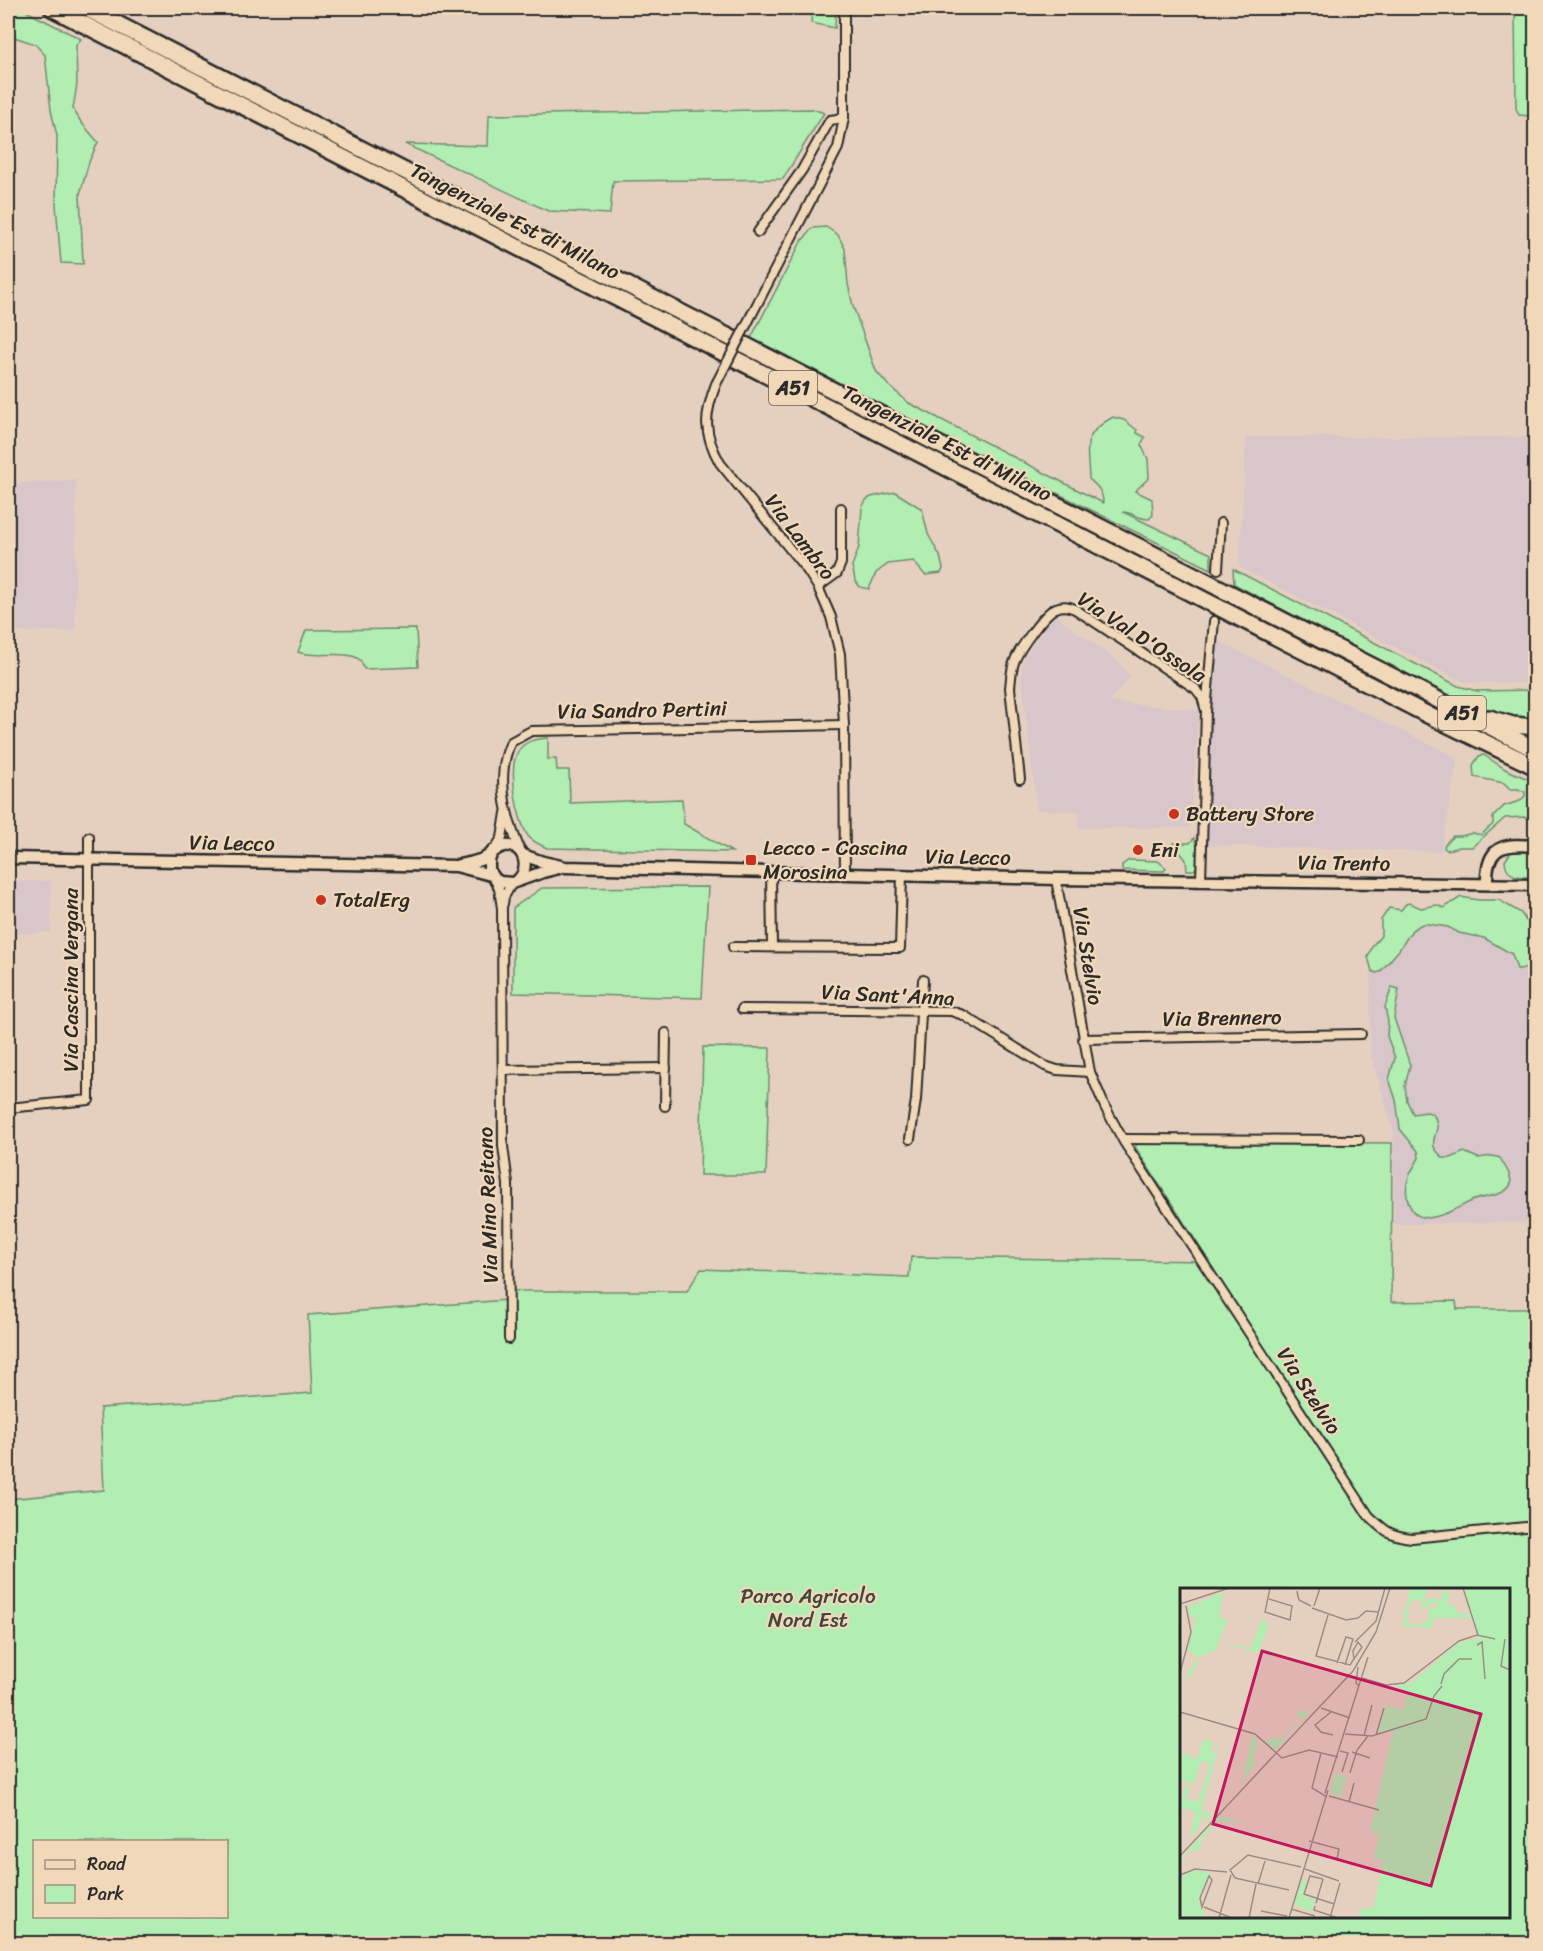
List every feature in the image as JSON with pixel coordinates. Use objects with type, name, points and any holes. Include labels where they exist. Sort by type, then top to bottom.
[{"type":"highway","name":"Tangenziale Est di Milano","points":[[52,8],[1420,710],[1536,767]]},
{"type":"highway","name":"Tangenziale Est di Milano","points":[[86,8],[1536,750]]},
{"type":"highway","points":[[1389,676],[1500,722],[1536,727]]},
{"type":"street","name":"Via Lambro","points":[[844,8],[844,118],[832,162],[716,384],[706,415],[713,451],[720,463],[807,570],[818,587],[831,617],[840,654],[844,725],[844,873]]},
{"type":"street","points":[[759,232],[802,170],[830,120],[844,118]]},
{"type":"street","points":[[818,587],[837,573],[841,563],[841,508]]},
{"type":"street","points":[[1218,569],[1221,523]]},
{"type":"street","name":"Via Val D'Ossola","points":[[1020,779],[1010,688],[1011,673],[1020,651],[1048,613],[1059,607],[1075,609],[1196,689],[1202,697],[1206,711]]},
{"type":"street","points":[[1201,880],[1206,711],[1214,621]]},
{"type":"street","name":"Via Sandro Pertini","points":[[507,809],[503,764],[511,742],[531,731],[844,725]]},
{"type":"street","points":[[493,877],[489,860],[502,838],[507,809]]},
{"type":"street","points":[[507,809],[514,837],[525,860],[525,870],[516,881]]},
{"type":"street","name":"Via Cascina Vergana","points":[[8,1108],[89,1100],[89,837]]},
{"type":"street","points":[[1486,883],[1491,856],[1498,849],[1513,845],[1536,846]]},
{"type":"street","name":"Via Lecco","points":[[456,866],[484,858],[498,848],[511,846],[522,854],[565,867],[1056,879]]},
{"type":"street","name":"Via Lecco","points":[[8,858],[456,866],[493,877],[500,882],[516,881],[565,867]]},
{"type":"street","points":[[771,872],[772,946]]},
{"type":"street","points":[[733,946],[900,948],[902,875]]},
{"type":"street","name":"Via Mino Reitano","points":[[493,877],[499,889],[502,908],[503,1146],[508,1184],[509,1339]]},
{"type":"street","name":"Via Trento","points":[[1056,879],[1536,885]]},
{"type":"street","name":"Via Stelvio","points":[[1056,879],[1083,1039],[1090,1071],[1105,1107],[1123,1139],[1370,1516],[1388,1533],[1396,1537],[1412,1538],[1536,1526]]},
{"type":"street","name":"Via Mino Reitano","points":[[502,908],[504,897],[516,881]]},
{"type":"street","points":[[910,1139],[916,1100],[923,980]]},
{"type":"street","name":"Via Sant'Anna","points":[[742,1009],[951,1011],[963,1015],[1045,1066],[1057,1070],[1090,1071]]},
{"type":"street","points":[[665,1106],[666,1033]]},
{"type":"street","name":"Via Brennero","points":[[1083,1039],[1361,1034]]},
{"type":"street","points":[[504,1070],[666,1068]]},
{"type":"street","points":[[1123,1139],[1359,1140]]},
{"type":"shaded area","points":[[1246,437],[1535,437],[1535,683],[1468,683],[1457,679],[1239,567]]},
{"type":"shaded area","points":[[76,480],[75,631],[8,632],[8,484]]},
{"type":"shaded area","points":[[1055,612],[1066,624],[1119,662],[1130,677],[1109,702],[1199,710],[1190,828],[1078,828],[1079,811],[1037,810],[1021,675],[1024,658]]},
{"type":"shaded area","points":[[1216,640],[1458,758],[1441,852],[1205,845]]},
{"type":"shaded area","points":[[8,881],[51,881],[51,932],[8,935]]},
{"type":"shaded area","points":[[1414,921],[1483,929],[1535,963],[1535,1222],[1394,1224],[1394,1133],[1370,1052],[1371,973]]},
{"type":"green space","points":[[8,8],[20,8],[81,39],[76,45],[77,84],[73,109],[98,142],[89,162],[80,194],[83,264],[61,263],[56,205],[57,136],[51,110],[45,55],[35,44],[8,35]]},
{"type":"green space","points":[[812,8],[836,8],[835,28],[811,23]]},
{"type":"green space","points":[[1515,8],[1535,8],[1533,31],[1536,37],[1535,114],[1529,116],[1519,115],[1516,108]]},
{"type":"green space","points":[[813,109],[824,113],[783,179],[613,181],[610,214],[548,211],[405,144],[488,146],[489,115]]},
{"type":"green space","points":[[826,227],[838,235],[845,249],[848,284],[853,306],[876,371],[888,385],[909,403],[1103,503],[1101,492],[1089,479],[1088,443],[1095,430],[1102,424],[1113,417],[1124,420],[1137,430],[1137,433],[1145,437],[1141,445],[1148,459],[1149,478],[1135,491],[1152,499],[1153,515],[1145,519],[1123,512],[1211,554],[1211,569],[935,433],[751,338],[800,244],[812,228]]},
{"type":"green space","points":[[895,492],[922,509],[928,534],[940,556],[943,569],[941,573],[925,575],[913,561],[888,564],[876,573],[869,589],[860,587],[855,580],[852,566],[859,547],[862,508],[866,500],[871,497]]},
{"type":"green space","points":[[1233,569],[1458,686],[1477,691],[1535,690],[1535,722],[1489,714],[1379,660],[1234,584]]},
{"type":"green space","points":[[416,629],[418,667],[364,669],[360,660],[348,655],[313,655],[298,652],[306,630]]},
{"type":"green space","points":[[548,738],[548,759],[556,759],[557,770],[569,770],[570,803],[682,799],[684,824],[732,852],[547,848],[532,840],[524,828],[517,806],[514,780],[515,758],[525,744]]},
{"type":"green space","points":[[1484,755],[1505,769],[1535,782],[1535,820],[1526,817],[1505,818],[1472,847],[1447,850],[1444,848],[1445,844],[1453,836],[1473,833],[1481,835],[1493,824],[1493,817],[1504,806],[1520,801],[1525,796],[1525,792],[1510,789],[1504,783],[1474,777],[1473,765],[1479,756]]},
{"type":"green space","points":[[1194,838],[1199,859],[1194,870],[1187,870],[1186,860],[1173,843],[1190,843]]},
{"type":"green space","points":[[1512,850],[1535,850],[1535,877],[1516,876],[1509,871],[1505,861]]},
{"type":"green space","points":[[1129,860],[1158,861],[1166,868],[1164,871],[1122,870],[1122,865]]},
{"type":"green space","points":[[708,887],[702,998],[513,993],[513,908],[542,888]]},
{"type":"green space","points":[[1461,897],[1499,900],[1521,913],[1526,921],[1535,928],[1535,961],[1527,967],[1517,969],[1512,954],[1484,938],[1459,933],[1448,927],[1422,924],[1412,930],[1380,972],[1372,971],[1368,957],[1373,945],[1381,936],[1381,920],[1389,908],[1401,910],[1409,903],[1421,908],[1437,905],[1444,908]]},
{"type":"green space","points":[[1392,987],[1399,989],[1394,1018],[1410,1065],[1405,1086],[1407,1101],[1413,1114],[1427,1112],[1433,1114],[1437,1124],[1434,1147],[1443,1158],[1451,1158],[1464,1152],[1478,1158],[1493,1156],[1500,1158],[1511,1180],[1509,1187],[1501,1193],[1474,1200],[1447,1213],[1428,1218],[1413,1211],[1406,1189],[1408,1178],[1419,1158],[1418,1151],[1400,1129],[1396,1100],[1389,1079],[1395,1058],[1387,1036],[1388,1022],[1385,1007]]},
{"type":"green space","points":[[703,1047],[770,1048],[766,1175],[700,1175]]},
{"type":"green space","name":"Parco Agricolo Nord Est","points":[[1140,1141],[1392,1143],[1391,1302],[1456,1301],[1457,1309],[1535,1309],[1535,1943],[8,1944],[8,1499],[104,1490],[100,1408],[312,1393],[308,1315],[507,1300],[508,1291],[687,1291],[701,1269],[909,1277],[911,1257],[1209,1261],[1135,1147]]},
{"type":"tunnel","points":[[1214,621],[1218,569]]},
{"type":"place","name":"Battery Store","points":[[1174,814]]},
{"type":"place","name":"Eni","points":[[1138,850]]},
{"type":"place","name":"Lecco - Cascina Morosina","points":[[751,860]]},
{"type":"place","name":"TotalErg","points":[[321,900]]}]
